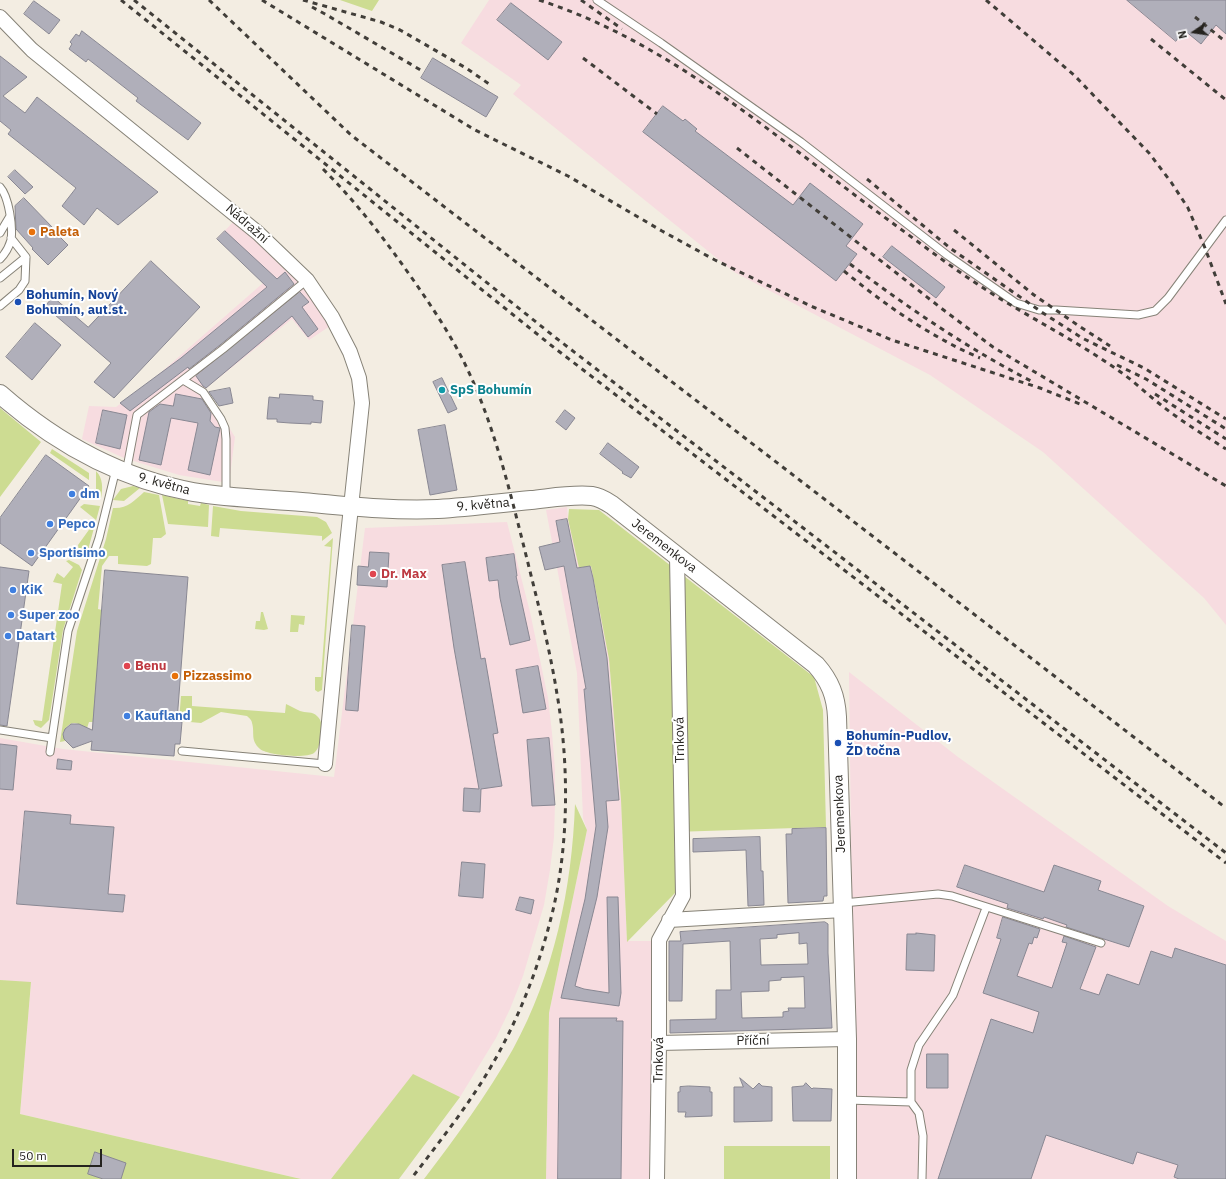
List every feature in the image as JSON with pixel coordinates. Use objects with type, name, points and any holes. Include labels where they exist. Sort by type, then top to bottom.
[{"type":"street","name":"Nádražní","points":[[0,17],[32,50],[258,233],[307,280],[341,332],[360,378],[362,403],[351,506]]},
{"type":"street","name":"9. května","points":[[0,394],[19,411],[78,451],[121,471],[159,484],[179,488],[226,496],[380,508],[438,509],[568,496]]},
{"type":"street","name":"Jeremenkova","points":[[568,496],[591,496],[605,501],[816,665],[829,682],[835,698],[837,717],[847,1039],[847,1179]]},
{"type":"street","points":[[325,764],[351,506]]},
{"type":"street","name":"Trnková","points":[[657,1179],[659,940],[683,896],[677,556]]},
{"type":"street","points":[[669,920],[843,906]]},
{"type":"street","name":"Příční","points":[[659,1043],[847,1039]]},
{"type":"lane","points":[[597,0],[661,43],[801,142],[947,255],[1016,303],[1039,310],[1138,315],[1154,311],[1168,298],[1226,220]]},
{"type":"lane","points":[[0,259],[5,254],[11,238],[10,216],[2,192]]},
{"type":"lane","points":[[0,233],[10,216]]},
{"type":"lane","points":[[0,306],[19,290],[25,281],[26,257],[11,238]]},
{"type":"lane","points":[[0,278],[26,257]]},
{"type":"lane","points":[[50,752],[68,631],[121,471],[137,415],[223,349],[307,280]]},
{"type":"lane","points":[[183,380],[203,392],[221,419],[225,428],[226,496]]},
{"type":"lane","points":[[0,730],[52,738]]},
{"type":"lane","points":[[182,752],[325,764]]},
{"type":"lane","points":[[843,906],[938,894],[952,896],[986,908],[1101,943]]},
{"type":"lane","points":[[922,1179],[923,1136],[919,1113],[911,1102],[911,1070],[919,1045],[953,995],[986,908]]},
{"type":"lane","points":[[847,1100],[911,1102]]},
{"type":"shaded area","points":[[489,0],[1226,0],[1226,625],[1204,598],[1043,452],[930,375],[734,272],[513,94],[521,85],[461,43]]},
{"type":"shaded area","points":[[234,221],[298,278],[330,326],[309,340],[292,319],[205,389],[235,437],[229,483],[179,475],[124,458],[82,439],[89,406],[116,407],[158,375],[263,283],[217,239]]},
{"type":"shaded area","points":[[567,507],[568,519],[579,568],[591,565],[609,659],[621,800],[627,941],[654,941],[649,1179],[546,1179],[549,1013],[587,830],[583,818],[577,673],[546,510]]},
{"type":"shaded area","points":[[507,522],[530,612],[548,698],[555,770],[554,837],[544,905],[523,976],[510,1009],[496,1038],[460,1097],[413,1075],[331,1179],[301,1179],[20,1114],[31,983],[0,980],[0,738],[63,749],[334,777],[365,528]]},
{"type":"shaded area","points":[[849,672],[958,757],[1168,906],[1226,941],[1226,1179],[855,1179]]},
{"type":"green space","points":[[340,0],[379,0],[372,11]]},
{"type":"green space","points":[[0,408],[41,442],[0,497]]},
{"type":"green space","points":[[52,449],[89,473],[89,480],[50,453]]},
{"type":"green space","points":[[96,471],[102,483],[101,498],[96,497]]},
{"type":"green space","points":[[133,486],[140,488],[124,501],[113,500],[121,489]]},
{"type":"green space","points":[[144,492],[159,495],[166,534],[161,538],[153,538],[151,564],[147,566],[118,564],[118,556],[109,556],[102,566],[98,609],[102,610],[93,722],[89,722],[86,731],[77,723],[71,724],[63,733],[65,741],[60,742],[77,631],[106,539],[113,508],[126,506]]},
{"type":"green space","points":[[162,495],[188,501],[188,504],[200,506],[201,503],[209,505],[208,527],[168,524]]},
{"type":"green space","points":[[84,504],[100,506],[88,550],[82,553],[79,551],[78,545],[96,520],[80,507]]},
{"type":"green space","points":[[213,506],[241,511],[317,517],[326,522],[332,533],[322,541],[322,536],[220,528],[219,537],[211,536]]},
{"type":"green space","points":[[569,509],[599,510],[814,677],[823,710],[826,827],[674,832],[676,892],[627,942],[621,800],[609,659],[591,566],[579,568],[568,519]]},
{"type":"green space","points":[[333,538],[322,690],[318,692],[315,690],[315,677],[321,677],[331,547],[324,546]]},
{"type":"green space","points":[[69,560],[79,565],[82,570],[63,630],[49,720],[41,728],[35,725],[33,720],[42,721],[62,584],[53,582],[57,573],[64,578],[73,567],[66,561]]},
{"type":"green space","points":[[261,612],[263,612],[268,629],[255,629],[256,621],[260,621]]},
{"type":"green space","points":[[291,615],[305,616],[304,625],[299,624],[298,632],[290,632]]},
{"type":"green space","points":[[181,696],[192,696],[192,706],[285,713],[286,704],[300,711],[313,713],[319,718],[321,724],[319,746],[314,753],[303,756],[287,756],[264,751],[255,743],[252,722],[247,716],[221,712],[201,723],[179,721]]},
{"type":"green space","points":[[575,804],[587,830],[549,1013],[546,1179],[424,1179],[471,1116],[493,1083],[513,1049],[540,991],[550,961],[565,899],[570,867]]},
{"type":"green space","points":[[0,980],[31,982],[20,1114],[301,1179],[0,1179]]},
{"type":"green space","points":[[413,1074],[460,1097],[399,1179],[331,1179]]},
{"type":"green space","points":[[724,1146],[830,1146],[830,1179],[724,1179]]},
{"type":"building","points":[[1127,0],[1226,0],[1226,34],[1216,25],[1201,44],[1184,30],[1176,41]]},
{"type":"building","points":[[34,1],[60,20],[49,34],[24,14]]},
{"type":"building","points":[[511,3],[562,42],[548,60],[497,20]]},
{"type":"building","points":[[82,31],[201,123],[188,140],[136,101],[138,98],[88,59],[86,62],[69,49],[72,44],[70,42],[76,34],[79,36]]},
{"type":"building","points":[[0,56],[27,77],[3,96],[25,113],[37,97],[158,192],[118,225],[97,208],[84,225],[62,206],[76,188],[8,134],[11,130],[0,121]]},
{"type":"building","points":[[433,58],[498,97],[486,117],[421,78]]},
{"type":"building","points":[[663,106],[683,121],[685,119],[697,129],[695,131],[793,205],[810,183],[863,224],[846,246],[857,254],[836,281],[643,132]]},
{"type":"building","points":[[15,170],[33,187],[25,194],[8,177]]},
{"type":"building","points":[[24,198],[68,245],[48,265],[32,249],[33,248],[16,229],[15,206]]},
{"type":"building","points":[[225,231],[277,279],[285,272],[294,284],[220,345],[130,411],[120,403],[181,358],[267,287],[217,239]]},
{"type":"building","points":[[892,246],[945,287],[936,298],[883,257]]},
{"type":"building","points":[[151,261],[200,307],[114,398],[94,382],[111,363],[45,306],[53,297],[88,327]]},
{"type":"building","points":[[300,292],[309,302],[302,307],[318,329],[308,337],[292,316],[206,388],[203,386],[196,376]]},
{"type":"building","points":[[35,323],[61,345],[32,380],[6,357]]},
{"type":"building","name":"SpS Bohumín","points":[[442,378],[457,409],[448,413],[433,382]]},
{"type":"building","points":[[230,388],[233,403],[219,406],[209,392]]},
{"type":"building","points":[[176,394],[202,399],[211,413],[210,421],[215,427],[220,428],[210,475],[188,470],[198,423],[171,418],[161,465],[139,460],[149,412],[160,404],[173,406]]},
{"type":"building","points":[[280,394],[313,396],[313,400],[323,401],[321,423],[290,423],[277,422],[277,419],[267,419],[269,397],[279,398]]},
{"type":"building","points":[[103,410],[127,415],[120,449],[96,443]]},
{"type":"building","points":[[565,410],[575,418],[566,430],[556,422]]},
{"type":"building","points":[[445,425],[457,490],[430,495],[418,430]]},
{"type":"building","points":[[608,443],[639,467],[631,478],[622,473],[623,472],[600,454]]},
{"type":"building","points":[[46,455],[89,486],[32,566],[0,543],[0,518]]},
{"type":"building","points":[[567,519],[577,568],[590,566],[593,578],[607,658],[619,800],[606,801],[608,827],[597,897],[575,986],[609,993],[607,897],[618,897],[621,993],[619,1006],[561,998],[585,899],[596,826],[584,689],[586,689],[564,566],[545,570],[539,547],[560,542],[556,521]]},
{"type":"building","points":[[370,552],[389,553],[387,587],[357,585],[358,566],[368,567]]},
{"type":"building","points":[[514,554],[516,576],[530,640],[510,645],[500,598],[498,580],[489,581],[486,558]]},
{"type":"building","points":[[465,562],[481,659],[485,658],[498,733],[493,734],[502,786],[481,789],[480,812],[463,811],[464,788],[479,789],[454,648],[442,565]]},
{"type":"building","points":[[0,567],[29,571],[7,726],[0,725]]},
{"type":"building","points":[[105,570],[188,577],[177,721],[182,722],[180,744],[175,744],[174,756],[91,750],[92,741],[73,748],[64,739],[63,734],[65,729],[71,724],[79,724],[92,730]]},
{"type":"building","points":[[352,625],[365,626],[358,711],[346,710]]},
{"type":"building","points":[[538,666],[546,709],[523,713],[516,670]]},
{"type":"building","points":[[549,738],[555,805],[532,806],[527,740]]},
{"type":"building","points":[[0,744],[17,746],[13,790],[0,789]]},
{"type":"building","points":[[58,759],[72,761],[71,770],[57,769]]},
{"type":"building","points":[[25,811],[71,815],[70,824],[114,827],[108,894],[125,895],[123,912],[17,904]]},
{"type":"building","points":[[826,828],[827,896],[824,896],[823,901],[788,903],[786,834],[792,834],[792,829]]},
{"type":"building","points":[[760,837],[764,905],[748,906],[746,850],[693,852],[693,839]]},
{"type":"building","points":[[462,862],[485,864],[483,898],[459,896]]},
{"type":"building","points":[[965,865],[1044,892],[1054,865],[1101,881],[1098,890],[1144,906],[1129,947],[1066,927],[1067,925],[1044,917],[1043,919],[1007,908],[1008,904],[957,887]]},
{"type":"building","points":[[520,897],[534,900],[531,914],[516,910]]},
{"type":"building","points":[[1003,917],[1040,929],[1037,938],[1034,937],[1032,944],[1029,943],[1017,976],[1052,988],[1067,943],[1062,942],[1064,936],[1096,947],[1080,989],[1099,995],[1107,974],[1139,985],[1151,951],[1172,958],[1175,948],[1226,965],[1226,1179],[1179,1179],[1174,1177],[1178,1165],[1137,1152],[1133,1164],[1046,1135],[1031,1179],[938,1179],[991,1019],[1033,1033],[1039,1012],[983,993],[1001,939],[997,938]]},
{"type":"building","points":[[825,922],[828,924],[832,1028],[670,1033],[670,1020],[716,1019],[716,990],[731,990],[730,941],[683,944],[682,1001],[669,1001],[669,941],[681,941],[680,932]],"holes":[[[799,933],[799,944],[807,943],[808,964],[761,965],[760,939],[777,938],[777,935]],[[804,977],[805,1008],[788,1008],[789,1011],[783,1012],[783,1017],[742,1018],[741,992],[769,991],[769,981],[781,980],[781,978]]]},
{"type":"building","points":[[916,933],[935,935],[934,971],[906,970],[907,934]]},
{"type":"building","points":[[560,1018],[617,1018],[616,1021],[623,1021],[621,1179],[558,1179]]},
{"type":"building","points":[[927,1054],[948,1054],[948,1088],[927,1088]]},
{"type":"building","points":[[740,1078],[753,1089],[759,1083],[762,1086],[772,1087],[772,1121],[734,1122],[734,1087],[743,1087]]},
{"type":"building","points":[[806,1083],[812,1089],[832,1089],[831,1121],[793,1121],[792,1087],[803,1086]]},
{"type":"building","points":[[680,1087],[710,1087],[710,1092],[712,1092],[712,1116],[685,1117],[686,1112],[678,1112],[678,1092],[680,1092]]},
{"type":"building","points":[[95,1152],[126,1163],[121,1179],[103,1179],[88,1174]]},
{"type":"railway","points":[[121,0],[552,346],[1226,863]]},
{"type":"railway","points":[[134,0],[556,338],[1226,853]]},
{"type":"railway","points":[[209,0],[351,135],[1226,808]]},
{"type":"railway","points":[[262,0],[475,130],[568,176],[715,260],[813,307],[892,340],[1040,388],[1080,404]]},
{"type":"railway","points":[[303,0],[381,22],[400,30],[466,68],[492,86]]},
{"type":"railway","points":[[539,0],[588,18],[634,41],[721,95],[956,270],[999,298],[1107,363],[1127,377],[1176,417],[1226,449]]},
{"type":"railway","points":[[581,0],[622,29]]},
{"type":"railway","points":[[986,0],[1074,75],[1149,153],[1188,208],[1226,304]]},
{"type":"railway","points":[[312,7],[424,72]]},
{"type":"railway","points":[[1195,17],[1226,42]]},
{"type":"railway","points":[[1151,39],[1226,100]]},
{"type":"railway","points":[[583,58],[657,114]]},
{"type":"railway","points":[[737,148],[993,347],[1226,486]]},
{"type":"railway","points":[[323,169],[348,196],[393,251],[453,341],[474,384],[492,430],[499,453],[538,602],[554,675],[564,747],[566,802],[562,857],[553,910],[534,974],[508,1036],[486,1075],[459,1115],[411,1179]]},
{"type":"railway","points":[[867,179],[950,248],[1043,313],[1082,338],[1144,368],[1226,419]]},
{"type":"railway","points":[[954,230],[1034,295],[1110,346]]},
{"type":"railway","points":[[850,264],[893,296],[961,341],[1031,381]]},
{"type":"railway","points":[[844,271],[892,308],[926,330],[980,358]]},
{"type":"railway","points":[[1117,365],[1146,379],[1226,429]]},
{"type":"railway","points":[[1155,394],[1226,439]]},
{"type":"place","name":"Paleta","points":[[32,232]]},
{"type":"place","name":"Bohumín, Nový Bohumín, aut.st.","points":[[18,302]]},
{"type":"place","name":"SpS Bohumín","points":[[442,390]]},
{"type":"place","name":"dm","points":[[72,494]]},
{"type":"place","name":"Pepco","points":[[50,524]]},
{"type":"place","name":"Sportisimo","points":[[31,553]]},
{"type":"place","name":"Dr. Max","points":[[373,574]]},
{"type":"place","name":"KiK","points":[[13,590]]},
{"type":"place","name":"Super zoo","points":[[11,615]]},
{"type":"place","name":"Datart","points":[[8,636]]},
{"type":"place","name":"Benu","points":[[127,666]]},
{"type":"place","name":"Pizzassimo","points":[[175,676]]},
{"type":"place","name":"Kaufland","points":[[127,716]]},
{"type":"place","name":"Bohumín-Pudlov, ŽD točna","points":[[838,743]]}]
